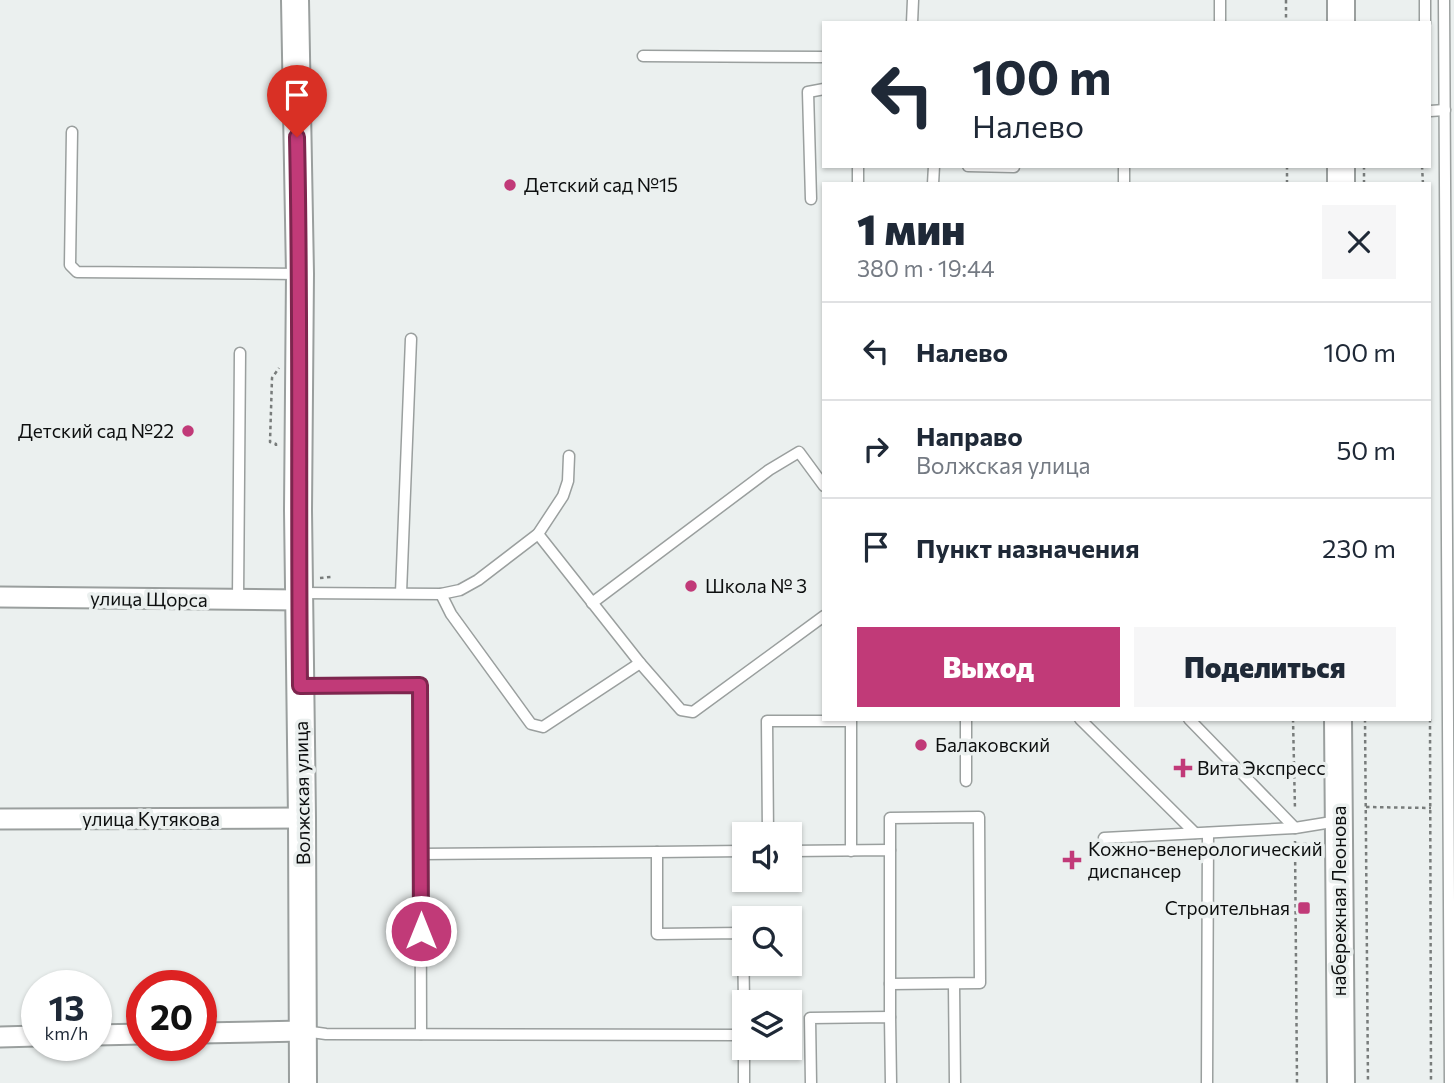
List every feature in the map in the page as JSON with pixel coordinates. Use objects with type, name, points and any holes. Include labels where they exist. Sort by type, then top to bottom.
[{"type":"street","name":"Волжская улица","points":[[295,0],[300,274],[299,596],[303,1083]]},
{"type":"street","points":[[1341,0],[1341,21]]},
{"type":"street","name":"улица Щорса","points":[[0,597],[238,599],[299,596]]},
{"type":"street","name":"набережная Леонова","points":[[1338,721],[1341,1083]]},
{"type":"street","name":"улица Кутякова","points":[[0,819],[302,818]]},
{"type":"street","points":[[217,1033],[303,1031]]},
{"type":"street","points":[[0,1037],[21,1036]]},
{"type":"lane","points":[[912,0],[912,21]]},
{"type":"lane","points":[[1220,0],[1220,21]]},
{"type":"lane","points":[[1425,0],[1425,21]]},
{"type":"lane","points":[[1444,0],[1450,1083]]},
{"type":"lane","points":[[643,56],[822,57]]},
{"type":"lane","points":[[811,199],[808,92],[822,89]]},
{"type":"lane","points":[[1431,111],[1445,110]]},
{"type":"lane","points":[[72,132],[71,265],[77,272],[300,274]]},
{"type":"lane","points":[[401,593],[411,339]]},
{"type":"lane","points":[[238,599],[240,353]]},
{"type":"lane","points":[[592,603],[769,470],[799,452],[822,483]]},
{"type":"lane","points":[[299,596],[440,594],[460,590],[478,580],[538,534],[563,496],[568,481],[569,456]]},
{"type":"lane","points":[[538,534],[640,663],[681,710],[694,712],[822,617]]},
{"type":"lane","points":[[440,594],[451,614],[531,724],[543,727],[640,663]]},
{"type":"lane","points":[[300,686],[420,685],[421,1034]]},
{"type":"lane","points":[[768,822],[767,721],[851,721],[851,851]]},
{"type":"lane","points":[[966,721],[966,781]]},
{"type":"lane","points":[[1082,721],[1195,833]]},
{"type":"lane","points":[[1191,721],[1295,828]]},
{"type":"lane","points":[[890,984],[980,983],[979,817],[890,818],[890,850],[890,984],[890,1017],[891,1083]]},
{"type":"lane","points":[[1104,838],[1295,828],[1338,821]]},
{"type":"lane","points":[[1207,1083],[1208,833]]},
{"type":"lane","points":[[802,851],[890,850]]},
{"type":"lane","points":[[421,854],[732,851]]},
{"type":"lane","points":[[657,852],[657,934],[743,933],[744,990]]},
{"type":"lane","points":[[954,984],[955,1083]]},
{"type":"lane","points":[[811,1083],[810,1018],[890,1017]]},
{"type":"lane","points":[[303,1031],[326,1034],[732,1035]]},
{"type":"lane","points":[[744,1060],[744,1083]]},
{"type":"path","points":[[1286,0],[1286,21]]},
{"type":"path","points":[[1293,721],[1297,1083]]},
{"type":"path","points":[[1365,721],[1368,1083]]},
{"type":"path","points":[[1430,721],[1431,1083]]},
{"type":"path","points":[[1366,807],[1431,808]]},
{"type":"place","name":"Детский сад №15","points":[[510,185]]},
{"type":"place","name":"Детский сад №22","points":[[188,431]]},
{"type":"place","name":"Школа № 3","points":[[691,586]]},
{"type":"place","name":"Балаковский","points":[[921,745]]},
{"type":"place","name":"Вита Экспресс","points":[[1183,768]]},
{"type":"place","name":"Кожно-венерологический диспансер","points":[[1072,860]]},
{"type":"place","name":"Строительная","points":[[1304,908]]},
{"type":"route","points":[[297,137],[300,274],[300,686],[420,685],[421,931]]}]
